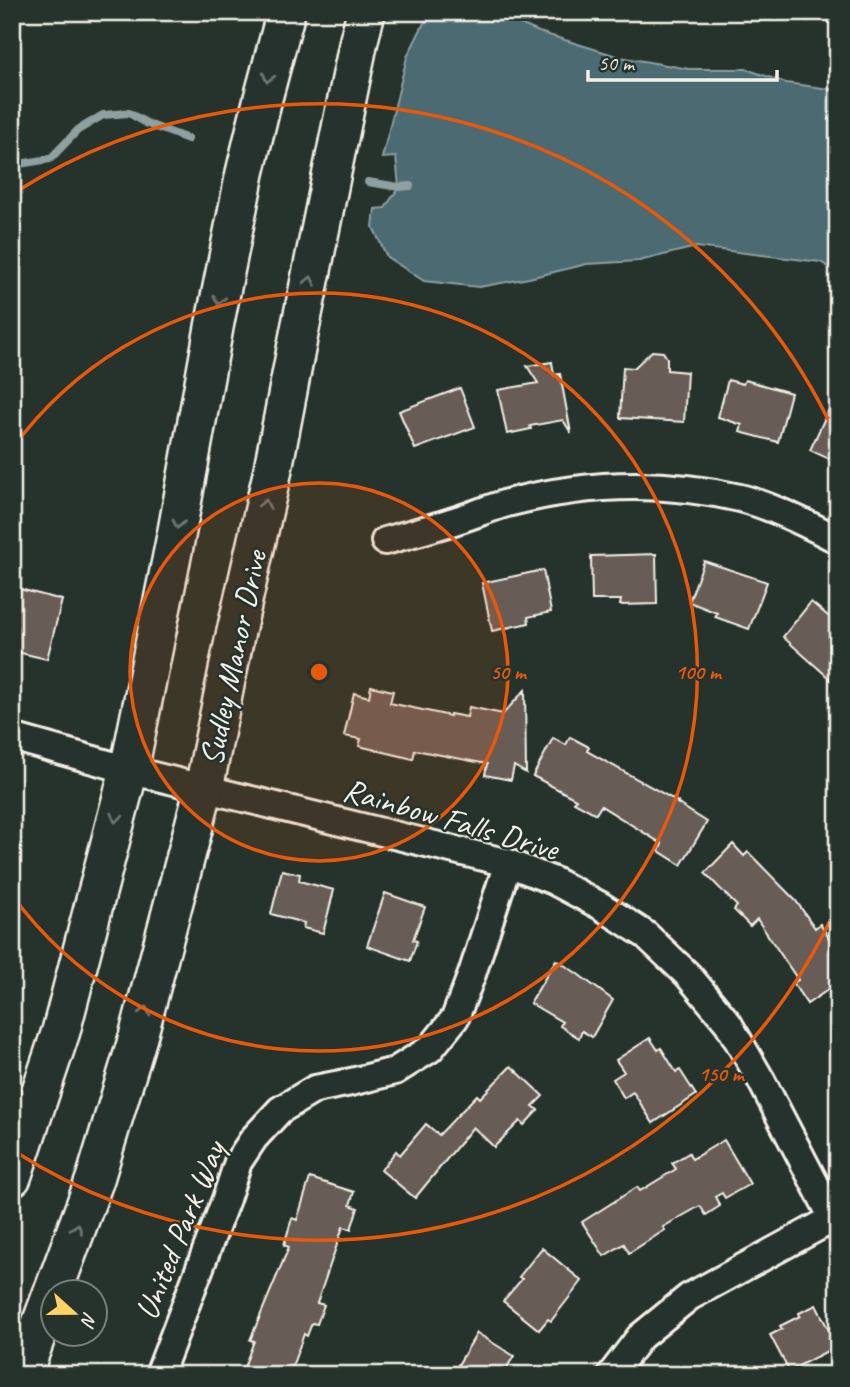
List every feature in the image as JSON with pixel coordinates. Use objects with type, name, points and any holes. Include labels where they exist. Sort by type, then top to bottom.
[{"type":"main road","points":[[12,1177],[61,1031],[129,770],[243,186],[286,12]]},
{"type":"main road","name":"Sudley Manor Drive","points":[[58,1278],[94,1179],[134,1050],[204,788],[272,474],[366,12]]},
{"type":"main road","name":"Sudley Manor Drive","points":[[22,1375],[38,1333]]},
{"type":"street","points":[[385,541],[507,503],[561,492],[641,485],[692,490],[741,499],[801,521],[838,540]]},
{"type":"street","name":"Rainbow Falls Drive","points":[[12,737],[129,770],[508,863],[554,881],[601,906],[646,935],[688,975],[728,1023],[836,1221]]},
{"type":"street","name":"United Park Way","points":[[159,1375],[238,1162],[254,1138],[280,1110],[315,1089],[395,1071],[430,1049],[455,1018],[508,863]]},
{"type":"street","points":[[611,1375],[640,1337],[689,1297],[836,1221]]},
{"type":"water","points":[[440,12],[492,12],[539,32],[620,57],[689,69],[746,69],[786,83],[838,90],[838,272],[820,262],[696,247],[639,261],[587,264],[479,287],[424,281],[387,257],[373,227],[375,209],[385,208],[399,187],[396,157],[382,158],[407,57],[424,23]]},
{"type":"building","points":[[652,351],[663,352],[667,358],[667,370],[687,372],[684,422],[620,418],[623,367],[634,368]]},
{"type":"building","points":[[552,362],[554,375],[560,374],[571,433],[563,420],[530,426],[531,429],[507,434],[498,390],[538,383],[527,366]]},
{"type":"building","points":[[728,380],[743,384],[745,380],[791,393],[778,442],[740,432],[742,425],[718,417]]},
{"type":"building","points":[[460,388],[475,427],[415,449],[399,411]]},
{"type":"building","points":[[838,390],[838,463],[810,450]]},
{"type":"building","points":[[656,554],[657,604],[620,605],[621,600],[592,600],[591,556]]},
{"type":"building","points":[[704,561],[767,582],[749,629],[715,617],[717,613],[689,602]]},
{"type":"building","points":[[543,570],[551,612],[528,617],[529,623],[492,631],[482,583]]},
{"type":"building","points":[[12,587],[62,600],[47,659],[12,651]]},
{"type":"building","points":[[811,602],[838,624],[838,686],[783,637]]},
{"type":"building","points":[[371,686],[393,691],[390,703],[467,717],[469,707],[503,714],[525,690],[526,773],[514,766],[511,780],[485,775],[487,764],[415,750],[413,759],[359,746],[361,739],[344,736],[354,693],[369,697]]},
{"type":"building","points":[[570,737],[589,747],[587,751],[678,802],[707,822],[681,865],[659,851],[662,844],[601,806],[596,814],[574,802],[576,799],[533,776],[553,738],[566,745]]},
{"type":"building","points":[[733,844],[744,856],[748,852],[796,901],[815,928],[820,924],[833,944],[829,947],[838,960],[838,983],[807,1004],[793,983],[798,980],[757,919],[750,926],[734,910],[737,906],[705,873]]},
{"type":"building","points":[[282,870],[300,874],[299,881],[334,890],[323,933],[303,928],[304,923],[271,914]]},
{"type":"building","points":[[385,893],[425,907],[413,940],[417,941],[410,961],[367,946]]},
{"type":"building","points":[[556,960],[613,1000],[592,1037],[582,1031],[579,1038],[560,1026],[562,1022],[530,1003]]},
{"type":"building","points":[[650,1038],[658,1050],[661,1048],[676,1072],[680,1070],[696,1095],[653,1123],[633,1092],[624,1098],[613,1079],[624,1072],[616,1060]]},
{"type":"building","points":[[511,1066],[543,1096],[533,1106],[538,1110],[524,1125],[520,1121],[494,1147],[473,1127],[415,1198],[381,1170],[396,1151],[400,1155],[426,1124],[439,1135],[477,1095],[480,1098]]},
{"type":"building","points":[[724,1140],[750,1184],[725,1198],[722,1193],[715,1197],[720,1206],[706,1215],[700,1206],[663,1227],[665,1230],[629,1253],[624,1244],[604,1256],[582,1222],[637,1187],[640,1191],[676,1169],[672,1163],[689,1153],[692,1159]]},
{"type":"building","points":[[310,1178],[354,1192],[350,1205],[358,1208],[351,1229],[343,1227],[317,1303],[324,1305],[317,1324],[312,1323],[307,1336],[304,1334],[289,1375],[241,1375],[254,1341],[250,1340],[289,1247],[284,1245],[292,1218],[297,1220]]},
{"type":"building","points":[[542,1248],[582,1281],[551,1321],[548,1319],[539,1330],[503,1301],[522,1279],[519,1277]]},
{"type":"building","points":[[816,1305],[837,1346],[789,1371],[770,1335],[782,1329],[780,1326],[800,1316],[799,1313]]},
{"type":"building","points":[[477,1333],[514,1356],[502,1375],[452,1375]]},
{"type":"waterway","points":[[12,167],[50,159],[78,130],[103,115],[129,113],[148,124],[188,139]]},
{"type":"waterway","points":[[368,182],[410,186]]}]
